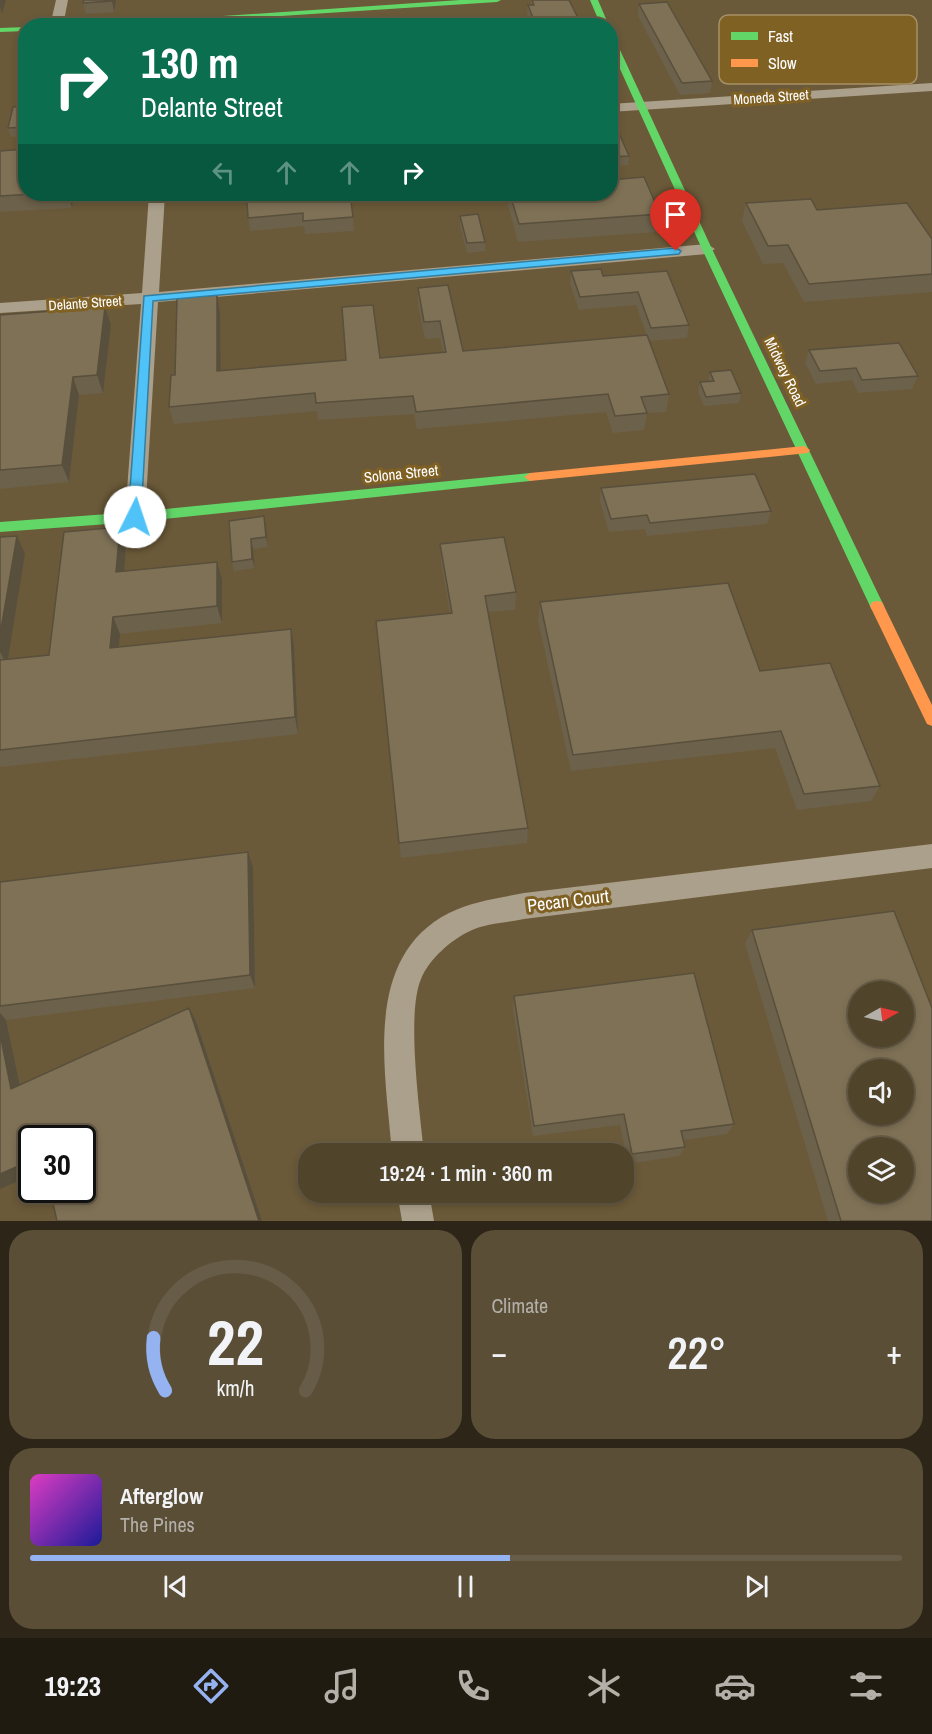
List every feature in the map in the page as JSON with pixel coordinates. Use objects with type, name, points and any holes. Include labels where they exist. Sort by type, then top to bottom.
[{"type":"street","points":[[58,18],[62,0]]},
{"type":"street","points":[[211,18],[330,5],[497,0]]},
{"type":"street","points":[[594,0],[602,18]]},
{"type":"street","points":[[0,30],[18,29]]},
{"type":"street","name":"Midway Road","points":[[618,55],[707,249],[932,720]]},
{"type":"street","name":"Moneda Street","points":[[618,107],[932,87]]},
{"type":"street","points":[[135,517],[148,298],[156,201]]},
{"type":"street","name":"Delante Street","points":[[0,308],[148,298],[707,249]]},
{"type":"street","name":"Solona Street","points":[[0,527],[135,517],[804,450]]},
{"type":"street","name":"Pecan Court","points":[[407,1143],[400,1007],[408,972],[422,953],[445,932],[466,919],[524,906],[932,856]]},
{"type":"street","points":[[415,1203],[418,1221]]},
{"type":"building","points":[[84,0],[112,0],[112,1],[83,3]]},
{"type":"building","points":[[532,0],[569,0],[578,18],[533,18],[528,5],[534,5]]},
{"type":"building","points":[[667,2],[712,81],[682,83],[639,4]]},
{"type":"building","points":[[13,107],[18,107],[18,127],[8,128]]},
{"type":"building","points":[[618,131],[629,156],[618,157]]},
{"type":"building","points":[[18,150],[18,195],[0,196],[0,151]]},
{"type":"building","points":[[644,177],[660,214],[519,224],[512,201],[618,201],[618,179]]},
{"type":"building","points":[[811,199],[817,210],[907,203],[932,239],[932,274],[809,284],[788,245],[768,246],[746,203]]},
{"type":"building","points":[[351,201],[353,217],[303,221],[303,213],[248,218],[247,202]]},
{"type":"building","points":[[478,214],[485,242],[467,243],[460,216]]},
{"type":"building","points":[[601,269],[603,276],[667,271],[689,325],[651,328],[638,292],[580,297],[571,271]]},
{"type":"building","points":[[448,285],[463,351],[647,335],[669,394],[641,397],[647,413],[615,416],[608,394],[416,412],[413,396],[316,403],[315,393],[169,407],[171,375],[175,375],[177,298],[217,295],[217,371],[346,360],[342,307],[373,305],[380,358],[446,352],[440,321],[424,322],[418,288]]},
{"type":"building","points":[[105,307],[97,375],[73,377],[62,465],[0,470],[0,315]]},
{"type":"building","points":[[899,343],[918,376],[862,380],[856,368],[820,371],[809,350]]},
{"type":"building","points":[[731,370],[741,393],[706,397],[700,382],[714,381],[710,372]]},
{"type":"building","points":[[755,474],[771,511],[650,523],[647,515],[611,519],[601,488]]},
{"type":"building","points":[[264,516],[266,537],[251,539],[252,559],[232,562],[229,521]]},
{"type":"building","points":[[120,527],[116,572],[217,562],[217,606],[113,617],[110,648],[291,629],[295,717],[0,750],[0,660],[49,655],[64,532]]},
{"type":"building","points":[[17,536],[0,635],[0,537]]},
{"type":"building","points":[[504,537],[516,592],[485,596],[528,828],[399,843],[376,621],[452,613],[440,544]]},
{"type":"building","points":[[728,583],[760,671],[830,663],[880,786],[804,794],[781,731],[573,755],[540,602]]},
{"type":"building","points":[[248,852],[250,975],[0,1006],[0,882]]},
{"type":"building","points":[[894,911],[932,1008],[932,1221],[841,1221],[752,930]]},
{"type":"building","points":[[694,973],[734,1124],[681,1131],[685,1147],[634,1154],[634,1143],[630,1143],[624,1114],[534,1126],[514,996]]},
{"type":"building","points":[[189,1008],[259,1221],[57,1221],[53,1203],[96,1203],[96,1125],[18,1125],[18,1166],[0,1174],[0,1034],[11,1089]]},
{"type":"traffic: fast","points":[[208,18],[497,0]]},
{"type":"traffic: fast","points":[[594,0],[602,18]]},
{"type":"traffic: fast","points":[[0,30],[18,29]]},
{"type":"traffic: fast","points":[[618,54],[707,249],[877,606]]},
{"type":"traffic: fast","points":[[0,527],[135,517],[530,477]]},
{"type":"traffic: slow","points":[[530,477],[804,450]]},
{"type":"traffic: slow","points":[[877,606],[932,720]]},
{"type":"route","points":[[135,517],[148,298],[676,251]]}]
